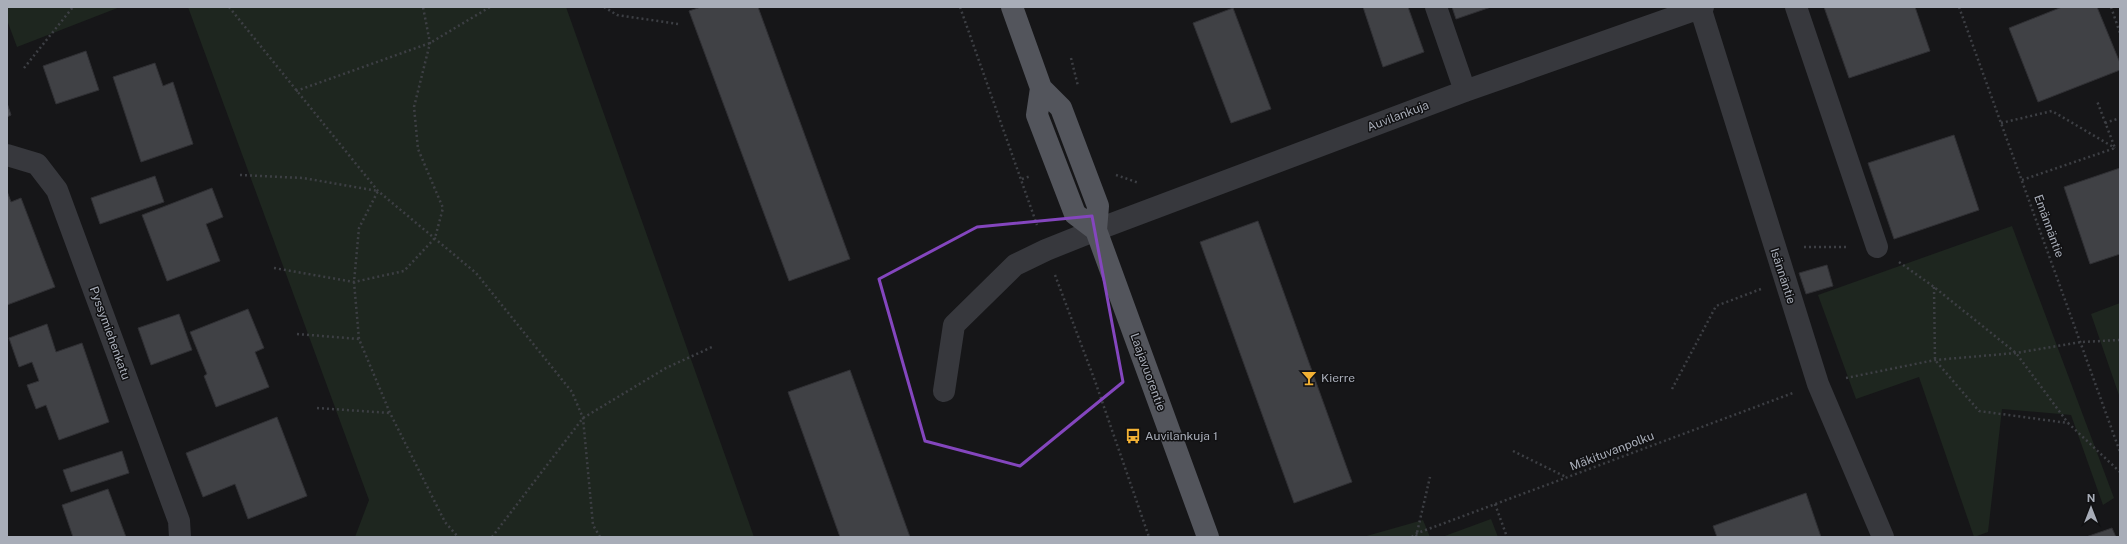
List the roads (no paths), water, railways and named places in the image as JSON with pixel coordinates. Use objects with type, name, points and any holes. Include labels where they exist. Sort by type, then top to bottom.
[{"type":"main road","name":"Laajavuorentie","points":[[1012,7],[1041,88],[1061,108],[1098,206],[1096,230],[1208,537]]},
{"type":"street","points":[[1436,7],[1465,91]]},
{"type":"street","name":"Auvilankuja","points":[[944,391],[954,325],[1015,264],[1096,230],[1465,91],[1701,7]]},
{"type":"street","name":"Isännäntie","points":[[1701,7],[1774,247],[1818,384],[1883,537]]},
{"type":"street","points":[[1796,7],[1877,247]]},
{"type":"street","name":"Pyssymiehenkatu","points":[[7,155],[37,164],[57,190],[178,521],[180,537]]},
{"type":"place","name":"Kierre","points":[[1309,378]]},
{"type":"place","name":"Auvilankuja 1","points":[[1133,436]]}]
